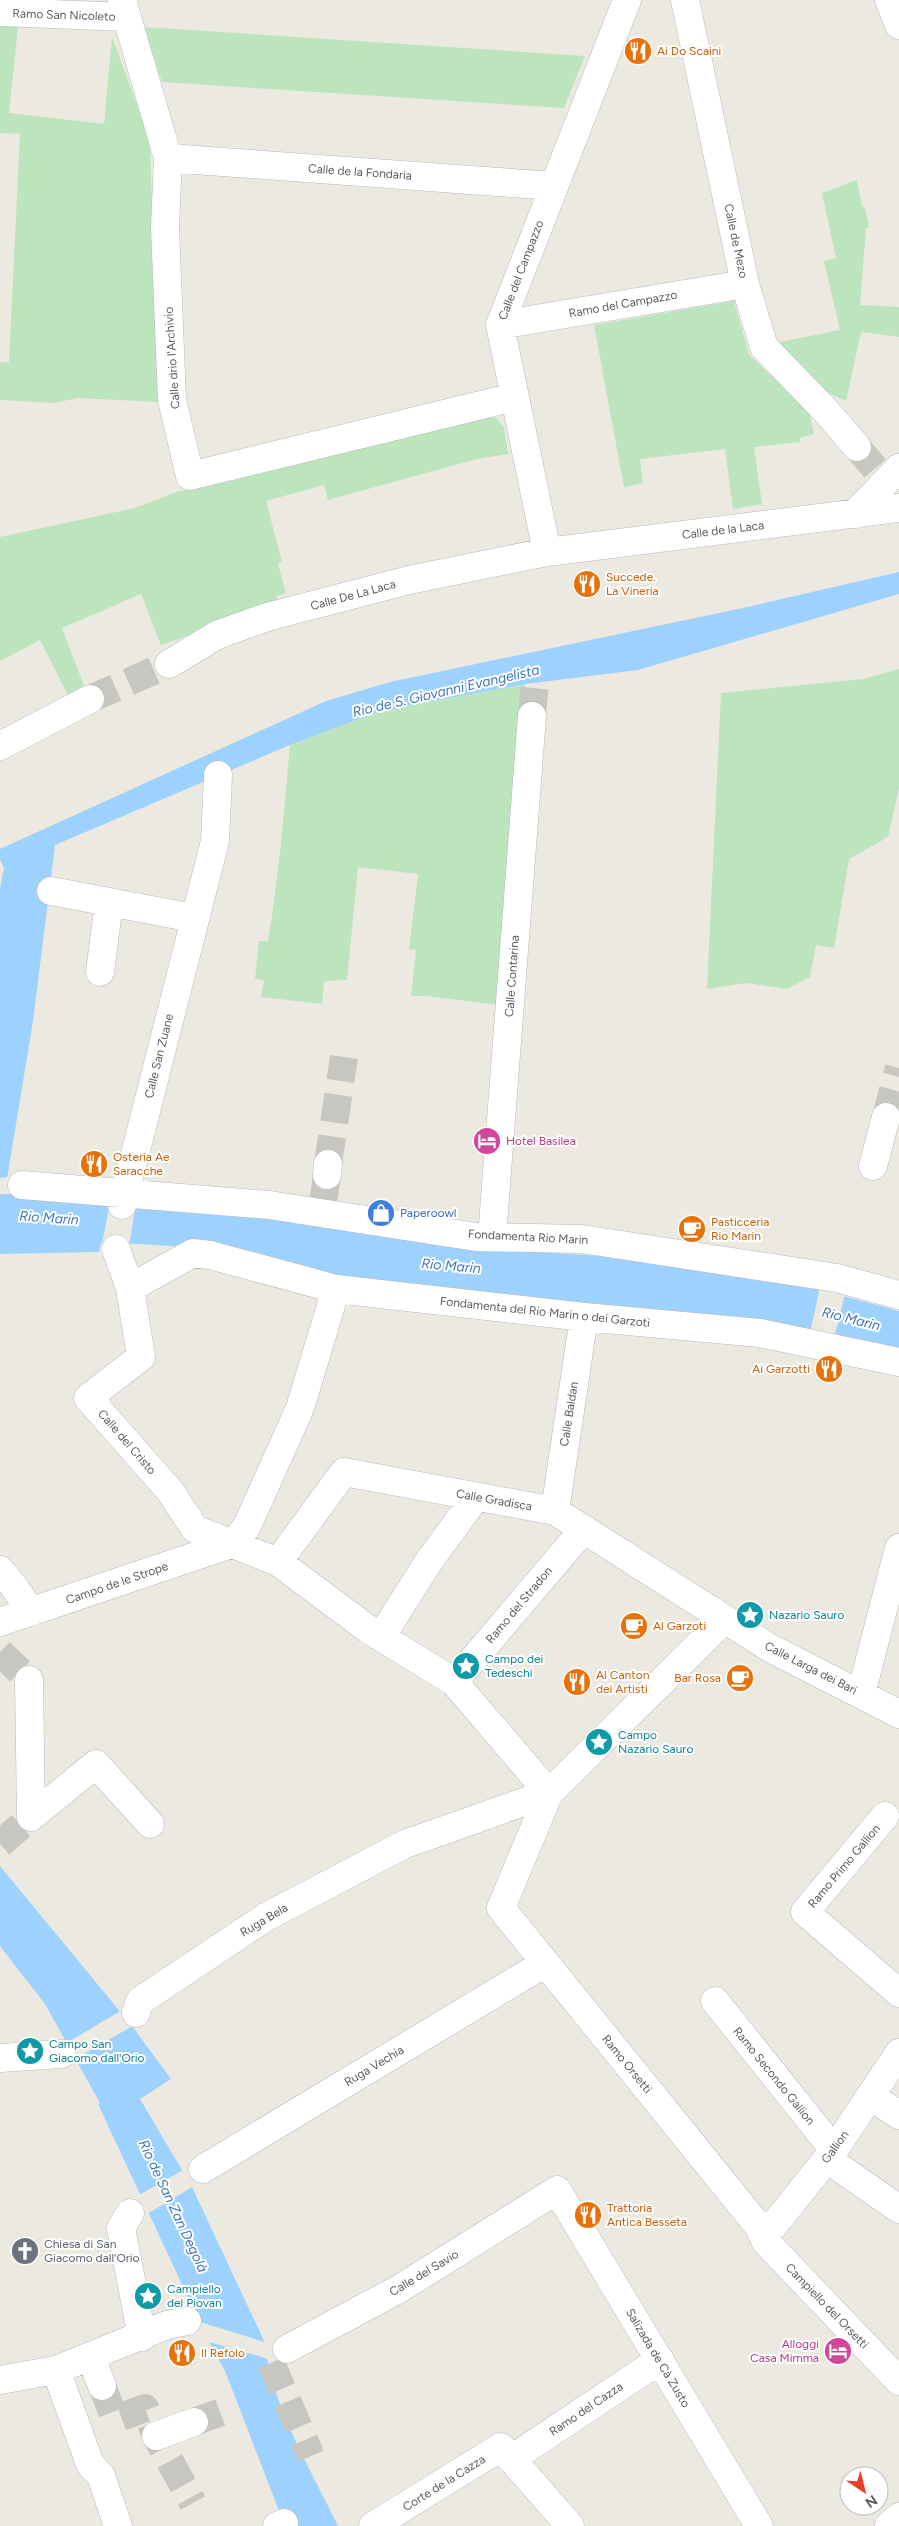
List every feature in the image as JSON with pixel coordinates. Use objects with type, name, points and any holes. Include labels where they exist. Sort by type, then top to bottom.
[{"type":"street","name":"Calle del Campazzo","points":[[547,552],[500,325],[627,0]]},
{"type":"street","name":"Calle de Mezo","points":[[685,0],[745,284],[764,346],[826,410],[857,447]]},
{"type":"street","points":[[889,0],[899,25]]},
{"type":"street","name":"Ramo San Nicoleto","points":[[0,12],[125,9]]},
{"type":"street","name":"Calle drio l'Archivio","points":[[125,9],[168,158],[165,227],[172,400],[190,476],[514,396]]},
{"type":"street","name":"Calle de la Fondaria","points":[[168,158],[553,186]]},
{"type":"street","name":"Ramo del Campazzo","points":[[500,325],[745,284]]},
{"type":"street","points":[[855,514],[891,479]]},
{"type":"street","name":"Calle de la Laca","points":[[547,552],[899,508]]},
{"type":"street","name":"Calle De La Laca","points":[[169,664],[217,635],[267,618],[410,580],[547,552]]},
{"type":"street","points":[[0,746],[90,699]]},
{"type":"street","name":"Calle Contarina","points":[[492,1237],[532,716]]},
{"type":"street","name":"Calle San Zuane","points":[[123,1199],[193,918],[215,841],[218,775]]},
{"type":"street","points":[[50,891],[193,918]]},
{"type":"street","points":[[100,972],[109,903]]},
{"type":"street","points":[[873,1166],[886,1118]]},
{"type":"street","name":"Fondamenta Rio Marin","points":[[22,1185],[123,1199],[323,1209],[492,1237],[582,1239],[838,1275],[899,1295]]},
{"type":"street","points":[[116,1249],[130,1288]]},
{"type":"street","name":"Fondamenta del Rio Marin o dei Garzoti","points":[[130,1288],[193,1253],[210,1255],[336,1289],[584,1317],[760,1333],[899,1362]]},
{"type":"street","name":"Calle del Cristo","points":[[130,1288],[141,1357],[88,1398],[170,1491],[195,1528],[240,1534]]},
{"type":"street","points":[[336,1289],[300,1408],[240,1534],[374,1633],[454,1682],[549,1793],[725,1618]]},
{"type":"street","name":"Calle Baldan","points":[[554,1511],[584,1317]]},
{"type":"street","name":"Calle Gradisca","points":[[273,1559],[344,1472],[554,1511],[725,1618]]},
{"type":"street","points":[[374,1633],[476,1497]]},
{"type":"street","name":"Ramo del Stradon","points":[[454,1682],[584,1529]]},
{"type":"street","name":"Campo de le Strope","points":[[0,1622],[240,1534]]},
{"type":"street","points":[[861,1694],[899,1548]]},
{"type":"street","points":[[0,1570],[31,1612]]},
{"type":"street","name":"Calle Larga dei Bari","points":[[725,1618],[770,1648],[899,1714]]},
{"type":"street","points":[[29,1680],[30,1817],[96,1764],[150,1824]]},
{"type":"street","name":"Ruga Bela","points":[[136,2012],[140,2001],[266,1918],[405,1844],[549,1793]]},
{"type":"street","name":"Ramo Orsetti","points":[[549,1793],[500,1908],[759,2227]]},
{"type":"street","name":"Ramo Primo Gallion","points":[[885,1816],[805,1912],[899,1993]]},
{"type":"street","name":"Ruga Vechia","points":[[203,2168],[545,1963]]},
{"type":"street","name":"Ramo Secondo Gallion","points":[[715,2002],[830,2155],[899,2209]]},
{"type":"street","name":"Gallion","points":[[759,2227],[774,2224],[830,2155],[899,2053]]},
{"type":"street","points":[[0,2058],[61,2054]]},
{"type":"street","points":[[870,2096],[899,2115]]},
{"type":"street","name":"Calle del Savio","points":[[287,2349],[399,2289],[557,2190]]},
{"type":"street","name":"Salizada de Cà Zusto","points":[[557,2190],[759,2526]]},
{"type":"street","points":[[130,2213],[121,2228],[142,2337]]},
{"type":"street","name":"Campiello del Orsetti","points":[[759,2227],[766,2242],[899,2381]]},
{"type":"street","points":[[0,2380],[56,2370],[168,2325],[187,2321]]},
{"type":"street","points":[[91,2357],[102,2386]]},
{"type":"street","name":"Ramo del Cazza","points":[[512,2459],[660,2360]]},
{"type":"street","points":[[56,2370],[90,2464],[101,2476],[118,2526]]},
{"type":"street","points":[[156,2436],[194,2422]]},
{"type":"street","name":"Corte de la Cazza","points":[[373,2526],[502,2447],[512,2459]]},
{"type":"street","points":[[512,2459],[570,2526]]},
{"type":"street","points":[[889,2526],[899,2517]]},
{"type":"green space","points":[[0,23],[18,27],[9,113],[104,124],[112,37],[150,140],[158,402],[78,398],[54,403],[0,400],[0,362],[9,362],[20,134],[0,133]]},
{"type":"green space","points":[[144,27],[585,56],[564,108],[162,82]]},
{"type":"green space","points":[[857,180],[862,207],[865,207],[869,228],[866,228],[860,305],[899,307],[899,337],[861,332],[846,401],[828,393],[775,343],[840,330],[824,261],[836,258],[822,193]]},
{"type":"green space","points":[[734,301],[749,355],[809,411],[814,434],[800,438],[800,442],[754,447],[762,504],[733,509],[725,449],[640,459],[643,483],[624,487],[594,325]]},
{"type":"green space","points":[[483,417],[496,418],[504,427],[508,454],[477,459],[328,500],[324,485],[266,501],[282,562],[278,564],[286,593],[276,596],[279,603],[161,645],[141,594],[62,628],[86,691],[70,699],[40,640],[0,661],[0,537],[135,508],[176,492]]},
{"type":"green space","points":[[899,669],[899,788],[888,837],[849,859],[834,948],[816,945],[810,977],[787,989],[747,983],[707,989],[721,693],[863,679]]},
{"type":"green space","points":[[525,684],[500,1005],[426,996],[411,996],[416,950],[409,949],[418,874],[358,867],[347,980],[324,981],[322,1004],[261,997],[264,981],[255,978],[259,941],[268,941],[272,917],[290,745],[380,711]]},
{"type":"water","points":[[899,572],[899,594],[638,670],[525,684],[380,711],[290,745],[55,845],[33,1021],[5,1191],[226,1212],[477,1248],[600,1256],[817,1289],[899,1311],[899,1356],[352,1286],[208,1248],[101,1242],[99,1252],[0,1254],[0,888],[4,868],[0,860],[0,849],[326,701],[390,682],[743,608]]},
{"type":"water","name":"Rio de San Zan Degolà","points":[[0,1866],[132,2026],[171,2079],[140,2099],[192,2187],[265,2343],[275,2390],[284,2413],[338,2526],[285,2526],[225,2371],[205,2334],[98,2104],[100,2103],[45,2004],[0,1946]]},
{"type":"pier","points":[[8,1177],[8,1190],[22,1191],[21,1194],[0,1194],[0,1178]]},
{"type":"pier","points":[[110,1202],[136,1204],[129,1246],[103,1245],[101,1250]]},
{"type":"pier","points":[[820,1287],[845,1294],[833,1343],[809,1337]]},
{"type":"pier","points":[[122,2010],[134,2025],[74,2060],[65,2044]]},
{"type":"pier","points":[[185,2169],[194,2186],[147,2214],[139,2195]]},
{"type":"pier","points":[[194,2318],[200,2322],[268,2343],[269,2359],[209,2342]]},
{"type":"tunnel","points":[[857,447],[878,472]]},
{"type":"tunnel","points":[[90,699],[169,664]]},
{"type":"tunnel","points":[[532,716],[535,683]]},
{"type":"tunnel","points":[[328,1164],[344,1057]]},
{"type":"tunnel","points":[[886,1117],[899,1068]]},
{"type":"tunnel","points":[[323,1204],[327,1175]]},
{"type":"tunnel","points":[[0,1652],[29,1680]]},
{"type":"tunnel","points":[[0,1844],[31,1817]]},
{"type":"tunnel","points":[[271,2363],[311,2456]]},
{"type":"tunnel","points":[[102,2386],[115,2419],[145,2408],[156,2436],[193,2503]]},
{"type":"tunnel","points":[[194,2422],[232,2408]]},
{"type":"place","name":"Ai Do Scaini","points":[[638,51]]},
{"type":"place","name":"Succede. La Vineria","points":[[587,584]]},
{"type":"place","name":"Hotel Basilea","points":[[487,1141]]},
{"type":"place","name":"Osteria Ae Saracche","points":[[94,1164]]},
{"type":"place","name":"Paperoowl","points":[[381,1213]]},
{"type":"place","name":"Pasticceria Rio Marin","points":[[692,1229]]},
{"type":"place","name":"Ai Garzotti","points":[[829,1369]]},
{"type":"place","name":"Nazario Sauro","points":[[750,1615]]},
{"type":"place","name":"Al Garzoti","points":[[634,1626]]},
{"type":"place","name":"Campo dei Tedeschi","points":[[466,1666]]},
{"type":"place","name":"Bar Rosa","points":[[740,1678]]},
{"type":"place","name":"Al Canton dei Artisti","points":[[577,1682]]},
{"type":"place","name":"Campo Nazario Sauro","points":[[599,1742]]},
{"type":"place","name":"Campo San Giacomo dall'Orio","points":[[30,2051]]},
{"type":"place","name":"Trattoria Antica Besseta","points":[[588,2215]]},
{"type":"place","name":"Chiesa di San Giacomo dall'Orio","points":[[25,2251]]},
{"type":"place","name":"Campiello del Piovan","points":[[148,2296]]},
{"type":"place","name":"Alloggi Casa Mimma","points":[[838,2351]]},
{"type":"place","name":"Il Refolo","points":[[182,2353]]},
{"type":"water label","name":"Rio de S. Giovanni Evangelista","points":[[446,691]]},
{"type":"water label","name":"Rio Marin","points":[[49,1218]]},
{"type":"water label","name":"Rio Marin","points":[[451,1266]]},
{"type":"water label","name":"Rio Marin","points":[[851,1319]]}]
